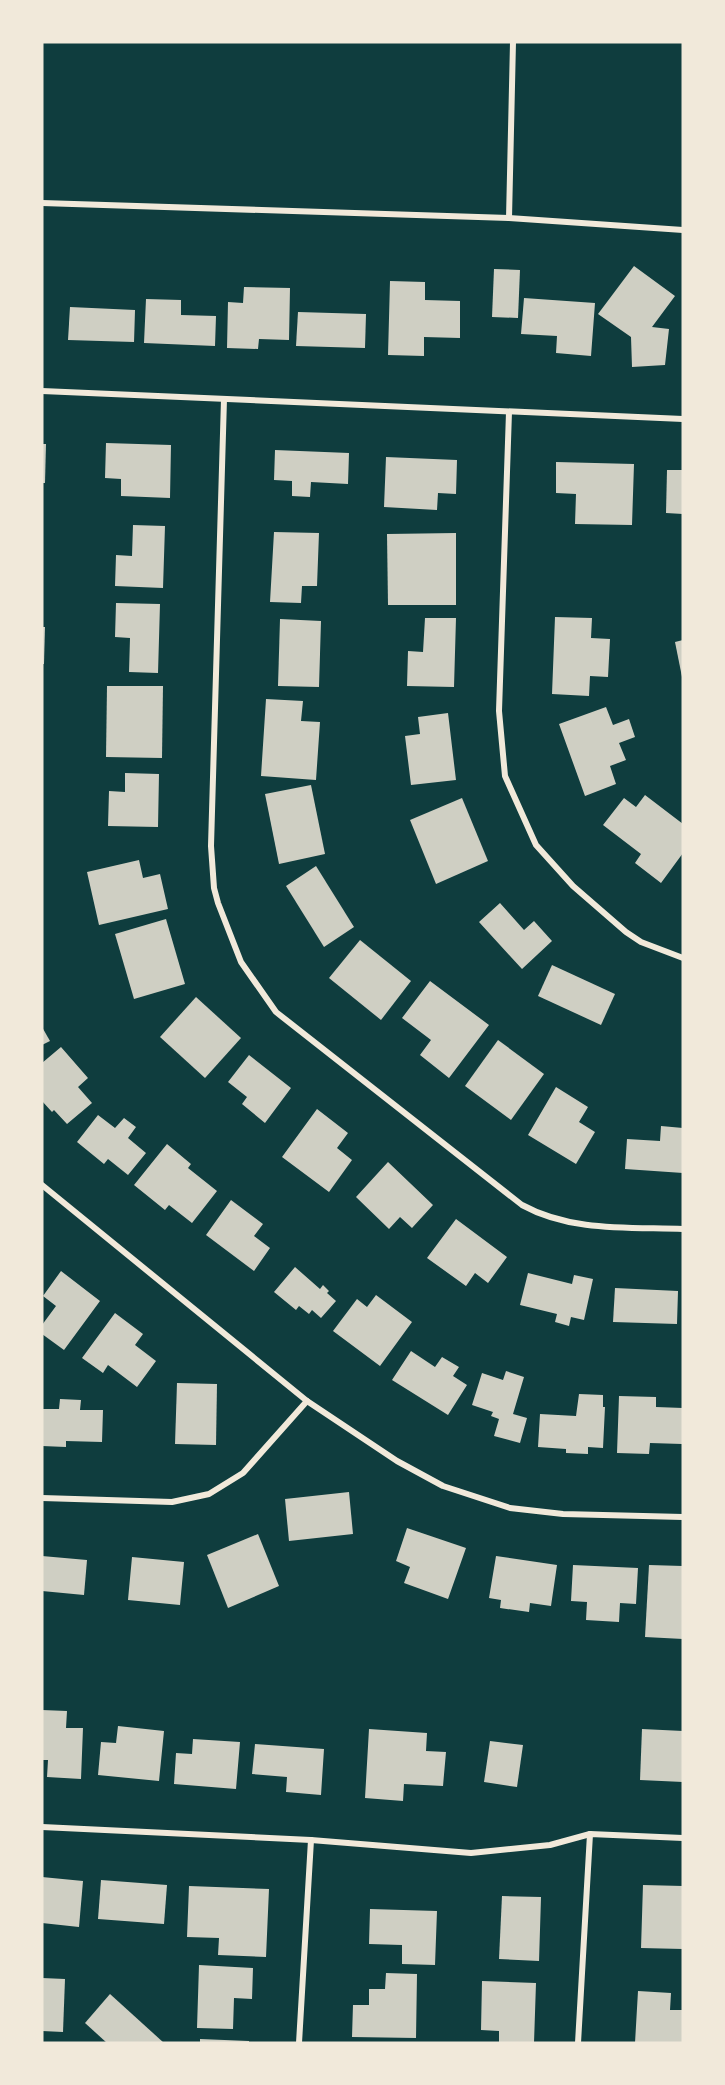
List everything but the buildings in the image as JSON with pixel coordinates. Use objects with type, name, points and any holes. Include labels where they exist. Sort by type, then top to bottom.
[{"type":"street","points":[[509,218],[513,42]]},
{"type":"street","points":[[42,203],[509,218],[683,230]]},
{"type":"street","points":[[42,391],[683,419]]},
{"type":"street","points":[[224,399],[211,846],[214,888],[241,962],[276,1012],[522,1205],[540,1215],[585,1226],[683,1229]]},
{"type":"street","points":[[509,412],[499,711],[505,776],[536,845],[573,886],[626,932],[641,942],[683,958]]},
{"type":"street","points":[[42,1185],[307,1401],[397,1461],[443,1486],[510,1508],[564,1514],[683,1517]]},
{"type":"street","points":[[42,1498],[172,1502],[209,1494],[243,1473],[307,1401]]},
{"type":"street","points":[[42,1827],[311,1840],[471,1853],[550,1845],[590,1834],[683,1838]]},
{"type":"street","points":[[578,2043],[590,1834]]},
{"type":"street","points":[[299,2043],[311,1840]]}]
